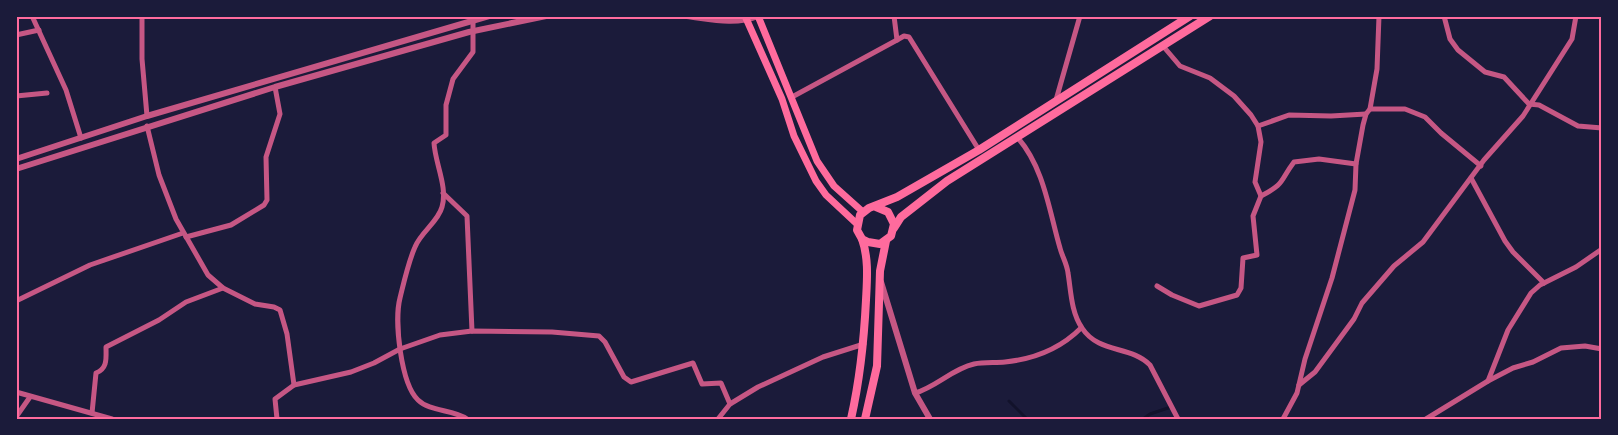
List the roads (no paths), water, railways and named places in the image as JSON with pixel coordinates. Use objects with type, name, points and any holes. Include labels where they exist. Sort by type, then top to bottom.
[{"type":"highway","points":[[851,419],[862,368],[864,344],[867,280],[866,249],[857,224],[864,212],[979,150],[1190,16]]},
{"type":"highway","points":[[865,419],[877,366],[881,281],[886,241],[901,217],[936,189],[1210,16]]},
{"type":"highway","points":[[876,207],[888,212],[892,217],[893,230]]},
{"type":"highway","points":[[862,239],[874,244],[886,241]]},
{"type":"main road","points":[[758,16],[805,133],[825,175],[864,212]]},
{"type":"main road","points":[[746,18],[782,99],[794,136],[816,180],[826,195],[857,224]]},
{"type":"street","points":[[32,16],[66,90],[81,138]]},
{"type":"street","points":[[142,16],[142,59],[147,116]]},
{"type":"street","points":[[16,159],[147,116],[473,18],[489,16]]},
{"type":"street","points":[[16,169],[275,86],[475,31],[546,16]]},
{"type":"street","points":[[687,16],[728,21],[758,16]]},
{"type":"street","points":[[894,16],[897,40]]},
{"type":"street","points":[[1056,100],[1080,16]]},
{"type":"street","points":[[1283,419],[1297,393],[1305,359],[1332,278],[1351,208],[1355,190],[1356,164],[1366,114],[1370,108],[1377,68],[1379,16]]},
{"type":"street","points":[[1444,16],[1450,39],[1458,50],[1485,72],[1504,77],[1529,104],[1539,105],[1578,126],[1602,128]]},
{"type":"street","points":[[1299,385],[1316,372],[1354,319],[1362,303],[1394,266],[1422,242],[1523,116],[1529,104],[1556,67],[1559,56],[1572,39],[1576,16]]},
{"type":"street","points":[[467,419],[419,402],[408,388],[400,349],[399,300],[414,249],[422,234],[442,208],[443,192],[434,143],[446,135],[446,105],[452,79],[473,52],[475,31],[473,18]]},
{"type":"street","points":[[16,35],[39,30]]},
{"type":"street","points":[[792,97],[904,36],[909,37],[979,150]]},
{"type":"street","points":[[1163,46],[1180,66],[1205,75],[1234,96],[1251,114],[1258,126],[1261,142],[1255,182],[1261,196]]},
{"type":"street","points":[[16,301],[90,265],[185,235],[231,225],[264,205],[267,200],[266,157],[280,114],[275,86]]},
{"type":"street","points":[[16,96],[47,93]]},
{"type":"street","points":[[1370,108],[1405,110],[1419,114],[1481,166]]},
{"type":"street","points":[[1258,126],[1289,115],[1331,116],[1366,114]]},
{"type":"street","points":[[147,126],[159,176],[185,235],[208,275],[223,288],[255,304],[274,307],[280,310],[287,334],[294,385]]},
{"type":"street","points":[[1018,138],[1028,150],[1038,168],[1068,270],[1071,298],[1081,328],[1103,347],[1137,354],[1144,359],[1150,365],[1178,419]]},
{"type":"street","points":[[1157,286],[1172,295],[1199,306],[1237,294],[1241,288],[1243,258],[1258,255],[1253,216],[1261,196],[1277,188],[1294,162],[1319,159],[1356,164]]},
{"type":"street","points":[[1472,178],[1505,241],[1544,283]]},
{"type":"street","points":[[443,192],[467,216],[472,331]]},
{"type":"street","points":[[1488,381],[1516,316],[1532,293],[1544,283],[1576,267],[1602,249]]},
{"type":"street","points":[[881,281],[916,394],[930,419]]},
{"type":"street","points":[[92,413],[96,373],[102,370],[106,364],[106,347],[159,320],[186,302],[223,288]]},
{"type":"street","points":[[916,394],[932,388],[952,373],[974,364],[1008,361],[1052,351],[1081,328]]},
{"type":"street","points":[[277,419],[275,399],[294,385],[351,372],[374,363],[400,349],[440,335],[472,331],[599,336],[605,342],[624,377],[631,382],[693,363],[702,384],[721,382],[730,404]]},
{"type":"street","points":[[718,419],[730,404],[758,387],[823,357],[864,344]]},
{"type":"street","points":[[1426,419],[1488,381],[1513,368],[1534,362],[1561,348],[1585,346],[1602,349]]},
{"type":"street","points":[[16,392],[112,419]]},
{"type":"street","points":[[16,417],[30,397]]},
{"type":"waterway","points":[[1009,401],[1027,419]]},
{"type":"waterway","points":[[1143,419],[1150,414],[1171,407]]}]
